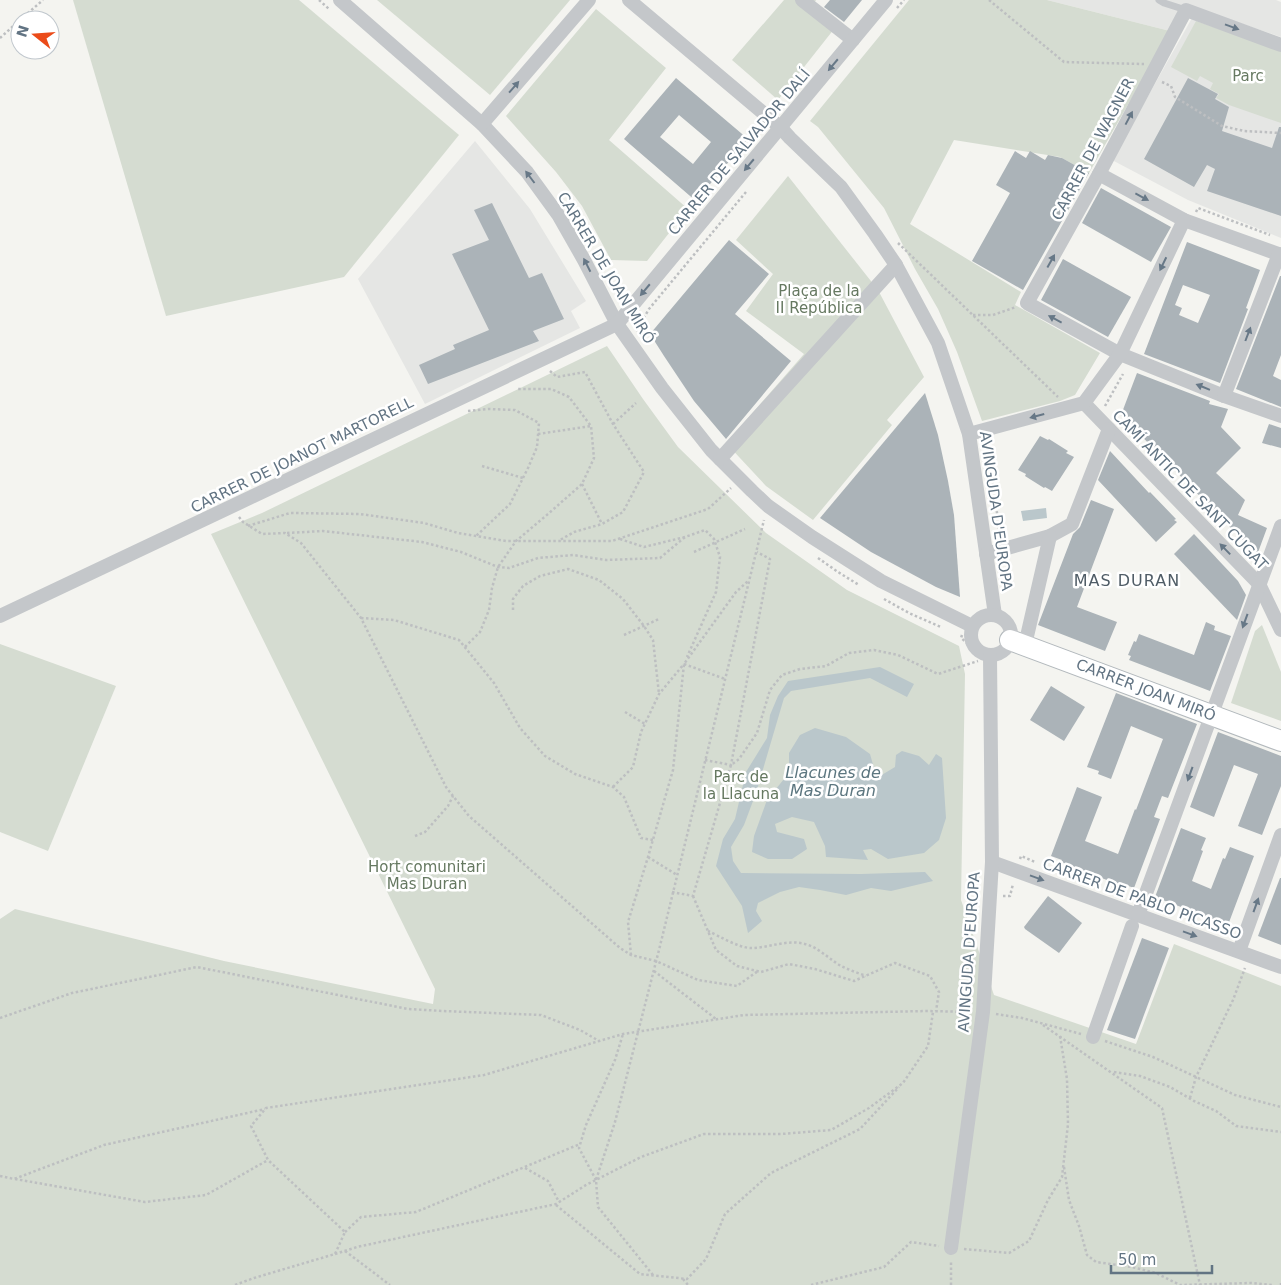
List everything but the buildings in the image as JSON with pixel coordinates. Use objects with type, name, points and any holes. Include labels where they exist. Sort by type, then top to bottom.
[{"type":"street","name":"CARRER DE JOAN MIRÓ","points":[[340,0],[482,124],[527,172],[559,216],[617,324],[662,388],[711,450],[768,506],[812,537],[881,581],[972,626]]},
{"type":"street","points":[[482,124],[589,0]]},
{"type":"street","name":"AVINGUDA D'EUROPA","points":[[629,0],[781,128],[841,187],[896,265],[938,343],[970,434],[995,616]]},
{"type":"street","points":[[802,0],[853,40]]},
{"type":"street","name":"CARRER DE SALVADOR DALÍ","points":[[617,324],[886,0]]},
{"type":"street","points":[[1186,10],[1281,45]]},
{"type":"street","name":"CARRER DE WAGNER","points":[[1027,303],[1156,71],[1186,10]]},
{"type":"street","points":[[1099,174],[1188,217],[1280,255],[1224,396]]},
{"type":"street","points":[[970,434],[1084,403],[1120,354],[1188,217]]},
{"type":"street","points":[[720,458],[896,265]]},
{"type":"street","points":[[1027,303],[1120,354],[1224,396],[1281,416]]},
{"type":"street","name":"CARRER DE JOANOT MARTORELL","points":[[0,616],[617,324]]},
{"type":"street","name":"CAMÍ ANTIC DE SANT CUGAT","points":[[1084,403],[1259,584],[1281,630]]},
{"type":"street","points":[[986,554],[1050,536],[1072,524],[1109,429]]},
{"type":"street","points":[[1093,1037],[1281,526]]},
{"type":"street","points":[[1018,642],[1011,635],[1007,624],[1001,618],[988,615],[979,618],[972,626],[971,640],[974,647],[984,658],[1000,653],[1018,642],[1050,536]]},
{"type":"street","name":"CARRER JOAN MIRÓ","points":[[1018,642],[1281,741]]},
{"type":"street","name":"AVINGUDA D'EUROPA","points":[[951,1248],[983,1012],[992,862],[984,658]]},
{"type":"street","points":[[1239,951],[1281,835]]},
{"type":"street","name":"CARRER DE PABLO PICASSO","points":[[992,862],[1135,920],[1239,951],[1281,967]]},
{"type":"lane","points":[[1160,0],[1186,10]]},
{"type":"path","points":[[32,10],[43,0]]},
{"type":"path","points":[[892,15],[904,0]]},
{"type":"path","points":[[989,0],[1064,62],[1156,71],[1171,86],[1175,97],[1222,126],[1244,131],[1281,132]]},
{"type":"path","points":[[0,38],[10,29]]},
{"type":"path","points":[[631,343],[649,309],[747,190]]},
{"type":"path","points":[[1188,217],[1198,208]]},
{"type":"path","points":[[1188,217],[1198,208]]},
{"type":"path","points":[[1198,208],[1272,236]]},
{"type":"path","points":[[895,240],[1069,407]]},
{"type":"path","points":[[973,315],[993,315],[1027,303]]},
{"type":"path","points":[[1098,418],[1126,370]]},
{"type":"path","points":[[550,371],[557,377],[585,372],[613,424],[644,472],[623,512],[602,524],[574,532],[560,541]]},
{"type":"path","points":[[465,647],[480,632],[489,610],[492,588],[498,567],[516,541],[582,484],[594,458],[591,426],[569,397],[551,389],[516,389]]},
{"type":"path","points":[[613,424],[636,403]]},
{"type":"path","points":[[468,411],[515,410],[539,423],[537,447],[510,504],[476,536]]},
{"type":"path","points":[[538,434],[591,426]]},
{"type":"path","points":[[482,466],[523,478]]},
{"type":"path","points":[[582,484],[602,524]]},
{"type":"path","points":[[685,536],[660,558],[606,560],[573,555],[538,558],[509,568],[498,567],[461,552],[422,542],[323,531],[262,534],[248,526],[290,513],[360,514],[424,523],[458,533],[506,541],[612,541],[708,509],[732,487]]},
{"type":"path","points":[[653,1275],[598,1207],[596,1180],[614,1127],[765,518]]},
{"type":"path","points":[[694,552],[746,529]]},
{"type":"path","points":[[618,539],[644,547],[705,530],[714,539],[720,557],[716,592],[684,664],[673,770],[628,922],[631,955]]},
{"type":"path","points":[[285,534],[301,543],[361,618],[446,787],[469,816],[620,948],[631,955],[656,962],[698,980],[737,986],[758,971]]},
{"type":"path","points":[[525,1168],[548,1181],[557,1203],[640,1274],[687,1279],[706,1259],[725,1214],[770,1173],[860,1129],[903,1083],[928,1046],[939,992],[930,976],[895,963],[854,982],[815,969],[789,964],[761,972],[737,966],[716,950],[693,896],[731,765],[770,559],[756,552]]},
{"type":"path","points":[[514,610],[513,599],[523,586],[540,576],[568,569],[599,580],[623,599],[653,640],[659,694]]},
{"type":"path","points":[[612,787],[633,767],[641,732],[659,694],[684,664],[736,592],[749,580]]},
{"type":"path","points":[[361,618],[394,620],[459,640],[494,683],[520,728],[545,756],[576,774],[612,787],[624,797],[641,838],[653,840]]},
{"type":"path","points":[[624,635],[659,619]]},
{"type":"path","points":[[961,638],[984,658]]},
{"type":"path","points":[[706,760],[731,765],[739,759],[757,733],[770,690],[782,675],[800,669],[826,666],[848,653],[874,650],[898,655],[938,674],[984,658]]},
{"type":"path","points":[[684,664],[725,679]]},
{"type":"path","points":[[625,712],[645,724]]},
{"type":"path","points":[[415,836],[425,832],[448,806],[453,796]]},
{"type":"path","points":[[648,857],[676,875]]},
{"type":"path","points":[[672,892],[693,896]]},
{"type":"path","points":[[708,931],[749,948],[766,947],[789,942],[804,943],[815,947],[843,967],[866,976]]},
{"type":"path","points":[[0,1018],[72,993],[197,966],[408,1008],[541,1015],[580,1030],[599,1041]]},
{"type":"path","points":[[1190,1098],[1196,1076],[1233,1000],[1245,968]]},
{"type":"path","points":[[653,971],[716,1019]]},
{"type":"path","points":[[14,1179],[104,1145],[266,1108],[484,1075],[624,1034],[744,1015],[934,1011],[983,1012],[1022,1018],[1093,1037],[1153,1056],[1235,1095],[1281,1108]]},
{"type":"path","points":[[1041,1023],[1162,1108],[1200,1285]]},
{"type":"path","points":[[596,1180],[579,1148],[586,1125],[615,1060],[624,1034]]},
{"type":"path","points":[[811,1285],[884,1267],[911,1242],[951,1248],[1009,1253],[1029,1242],[1048,1200],[1062,1177],[1068,1124],[1067,1079],[1060,1036]]},
{"type":"path","points":[[1111,1072],[1140,1076],[1170,1087],[1216,1112],[1236,1126],[1281,1132]]},
{"type":"path","points":[[235,1285],[357,1247],[557,1203],[641,1157],[704,1134],[781,1134],[831,1130],[869,1108],[903,1083]]},
{"type":"path","points":[[266,1108],[252,1126],[268,1160],[345,1232]]},
{"type":"path","points":[[335,1254],[345,1232],[361,1217],[416,1212],[580,1144]]},
{"type":"path","points":[[0,1176],[145,1202],[206,1195],[268,1160]]},
{"type":"path","points":[[1064,1162],[1069,1200],[1087,1255],[1096,1262],[1132,1267],[1156,1273],[1180,1285],[1251,1282],[1273,1285]]},
{"type":"path","points":[[951,1248],[951,1285]]},
{"type":"path","points":[[345,1251],[390,1285]]},
{"type":"path","points":[[682,1278],[688,1285]]},
{"type":"shaded area","points":[[1047,0],[1276,0],[1281,2],[1281,37],[1185,4],[1170,31]]},
{"type":"shaded area","points":[[1192,18],[1281,45],[1281,238],[1188,200],[1112,160]]},
{"type":"shaded area","points":[[475,141],[530,209],[586,301],[571,311],[580,328],[425,404],[358,279]]},
{"type":"green space","points":[[73,0],[299,0],[459,135],[344,277],[166,316]]},
{"type":"green space","points":[[377,0],[570,0],[490,95]]},
{"type":"green space","points":[[784,0],[816,0],[814,3],[838,24],[778,100],[732,60]]},
{"type":"green space","points":[[909,0],[1047,0],[1170,31],[1089,173],[1060,157],[954,140],[910,224],[1021,292],[1015,305],[1100,353],[1075,395],[1060,401],[982,421],[957,352],[938,309],[884,208],[818,127],[810,121]]},
{"type":"green space","points":[[596,9],[666,68],[609,140],[688,209],[647,261],[611,260],[582,206],[556,172],[506,116]]},
{"type":"green space","name":"Parc","points":[[1196,21],[1281,51],[1281,123],[1229,105],[1216,98],[1219,94],[1210,89],[1213,83],[1200,76],[1197,81],[1171,67]]},
{"type":"green space","name":"Plaça de la II República","points":[[788,176],[878,290],[924,377],[887,420],[892,425],[813,520],[766,486],[726,443],[804,354],[746,311],[773,274],[736,240]]},
{"type":"green space","name":"Parc de la Llacuna","points":[[607,346],[678,447],[766,533],[847,590],[959,646],[965,674],[961,900],[994,995],[1136,1044],[1174,944],[1281,986],[1281,1285],[0,1285],[0,919],[15,909],[224,961],[433,1004],[435,989],[211,534],[262,513]]},
{"type":"green space","points":[[1262,625],[1281,672],[1281,721],[1231,703],[1255,631]]},
{"type":"green space","points":[[0,644],[116,686],[48,851],[0,832]]},
{"type":"water","points":[[1046,508],[1047,518],[1023,521],[1021,511]]},
{"type":"water","points":[[880,667],[914,684],[907,697],[870,678],[791,691],[784,698],[756,793],[744,825],[731,847],[733,861],[741,873],[861,874],[925,872],[933,881],[891,891],[871,888],[846,895],[799,887],[780,892],[758,903],[756,911],[762,921],[748,933],[742,906],[716,866],[723,839],[735,819],[746,772],[767,738],[770,715],[778,696],[788,681]]},
{"type":"water","name":"Llacunes de Mas Duran","points":[[815,728],[846,737],[870,754],[874,768],[880,776],[895,767],[896,755],[902,751],[919,756],[929,765],[936,754],[942,758],[946,818],[939,840],[924,853],[888,859],[871,849],[863,850],[868,860],[826,857],[825,846],[814,822],[792,817],[775,824],[777,832],[804,839],[807,849],[792,859],[768,859],[752,852],[754,836],[767,800],[784,779],[789,779],[789,753],[800,735]]},
{"type":"district","name":"MAS DURAN","points":[[1127,580]]},
{"type":"park label","name":"Hort comunitari Mas Duran","points":[[427,876]]}]
